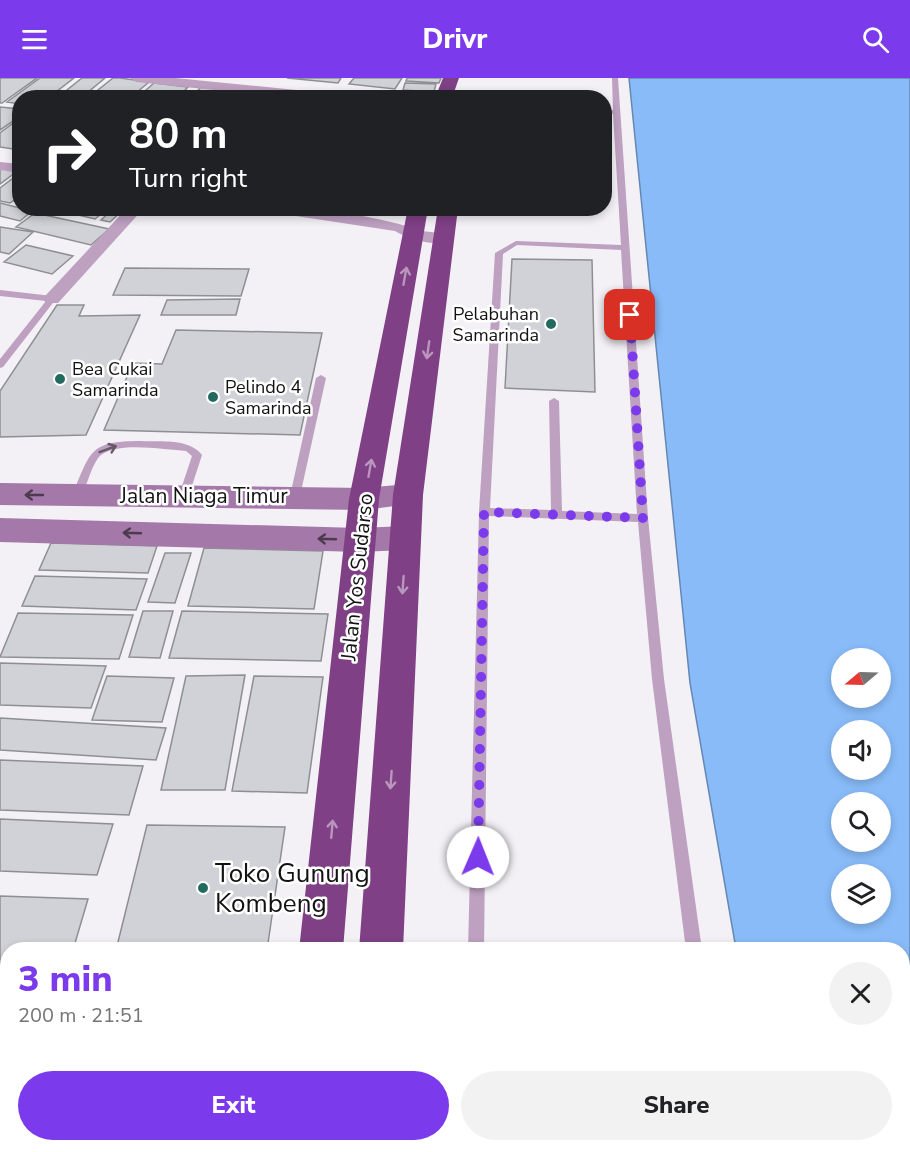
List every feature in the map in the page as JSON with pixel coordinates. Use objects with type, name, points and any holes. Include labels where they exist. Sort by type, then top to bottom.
[{"type":"highway","name":"Jalan Yos Sudarso","points":[[381,942],[426,224]]},
{"type":"highway","name":"Jalan Yos Sudarso","points":[[322,942],[364,499],[426,224]]},
{"type":"main road","name":"Jalan Niaga Timur","points":[[0,494],[295,496],[364,499],[408,495]]},
{"type":"main road","name":"Jalan Niaga Timur","points":[[2,534],[359,540],[406,538]]},
{"type":"street","points":[[136,78],[222,82],[239,90]]},
{"type":"street","points":[[52,299],[129,216]]},
{"type":"street","points":[[351,216],[426,224]]},
{"type":"lane","points":[[615,78],[643,518],[658,679],[693,942]]},
{"type":"lane","points":[[476,942],[484,512],[499,253],[516,243],[625,248]]},
{"type":"lane","points":[[0,293],[52,299]]},
{"type":"lane","points":[[0,366],[52,299]]},
{"type":"lane","points":[[295,496],[321,378]]},
{"type":"lane","points":[[554,401],[557,515]]},
{"type":"lane","points":[[77,495],[96,454],[106,447],[124,445],[189,448],[195,451],[197,455],[184,495]]},
{"type":"lane","points":[[484,512],[643,518]]},
{"type":"water","points":[[629,78],[910,78],[910,942],[735,942],[690,683]]},
{"type":"building","points":[[0,78],[37,78],[20,90],[12,90],[12,96],[0,103]]},
{"type":"building","points":[[40,78],[74,78],[58,90],[24,90]]},
{"type":"building","points":[[82,78],[105,78],[91,90],[67,90]]},
{"type":"building","points":[[113,78],[149,82],[140,90],[98,90]]},
{"type":"building","points":[[287,78],[341,78],[338,83]]},
{"type":"building","points":[[354,78],[402,78],[395,89],[349,84]]},
{"type":"building","points":[[407,78],[441,78],[439,83],[406,81]]},
{"type":"building","points":[[154,83],[188,87],[185,90],[146,90]]},
{"type":"building","points":[[405,83],[436,84],[434,90],[403,90]]},
{"type":"building","points":[[201,87],[221,89],[220,90],[198,90]]},
{"type":"building","points":[[0,107],[12,108],[12,122],[0,130]]},
{"type":"building","points":[[12,124],[12,149],[0,147],[0,133]]},
{"type":"building","points":[[0,166],[12,169],[12,175],[0,184]]},
{"type":"building","points":[[12,179],[12,202],[0,201],[0,188]]},
{"type":"building","points":[[0,203],[12,206],[12,216],[26,216],[20,221],[0,216]]},
{"type":"building","points":[[31,216],[49,216],[109,229],[91,245],[16,227]]},
{"type":"building","points":[[82,216],[99,216],[95,219]]},
{"type":"building","points":[[105,216],[116,216],[110,222],[101,220]]},
{"type":"building","points":[[0,227],[33,232],[9,254],[0,252]]},
{"type":"building","points":[[26,245],[73,256],[52,274],[4,262]]},
{"type":"building","name":"Pelabuhan Samarinda","points":[[512,259],[592,260],[595,392],[505,388]]},
{"type":"building","points":[[125,268],[249,269],[241,296],[113,295]]},
{"type":"building","points":[[240,299],[236,315],[161,315],[167,300]]},
{"type":"building","name":"Bea Cukai Samarinda","points":[[57,305],[84,305],[79,316],[140,315],[86,435],[0,437],[0,391]]},
{"type":"building","name":"Pelindo 4 Samarinda","points":[[176,330],[322,333],[300,435],[104,430],[133,363],[162,364]]},
{"type":"building","points":[[51,543],[157,546],[148,573],[39,570]]},
{"type":"building","points":[[204,548],[323,551],[314,609],[188,606]]},
{"type":"building","points":[[165,553],[191,553],[175,603],[148,602]]},
{"type":"building","points":[[35,576],[147,579],[136,610],[22,606]]},
{"type":"building","points":[[143,611],[173,611],[160,658],[129,657]]},
{"type":"building","points":[[182,611],[328,614],[321,661],[169,658]]},
{"type":"building","points":[[18,613],[133,615],[119,659],[0,657]]},
{"type":"building","points":[[0,663],[106,666],[91,708],[0,705]]},
{"type":"building","points":[[245,675],[225,790],[161,790],[186,676]]},
{"type":"building","points":[[107,676],[174,678],[162,722],[92,720]]},
{"type":"building","points":[[254,676],[323,677],[307,793],[232,791]]},
{"type":"building","points":[[0,718],[166,728],[156,760],[0,750]]},
{"type":"building","points":[[0,760],[143,766],[129,815],[0,810]]},
{"type":"building","points":[[0,819],[113,824],[97,875],[0,871]]},
{"type":"building","name":"Toko Gunung Kombeng","points":[[147,825],[285,827],[268,942],[118,942]]},
{"type":"building","points":[[0,896],[88,899],[75,942],[0,942]]},
{"type":"place","name":"Pelabuhan Samarinda","points":[[551,324]]},
{"type":"place","name":"Bea Cukai Samarinda","points":[[60,379]]},
{"type":"place","name":"Pelindo 4 Samarinda","points":[[213,397]]},
{"type":"place","name":"Toko Gunung Kombeng","points":[[203,888]]},
{"type":"route","points":[[478,857],[484,512],[643,518],[630,315]]}]
